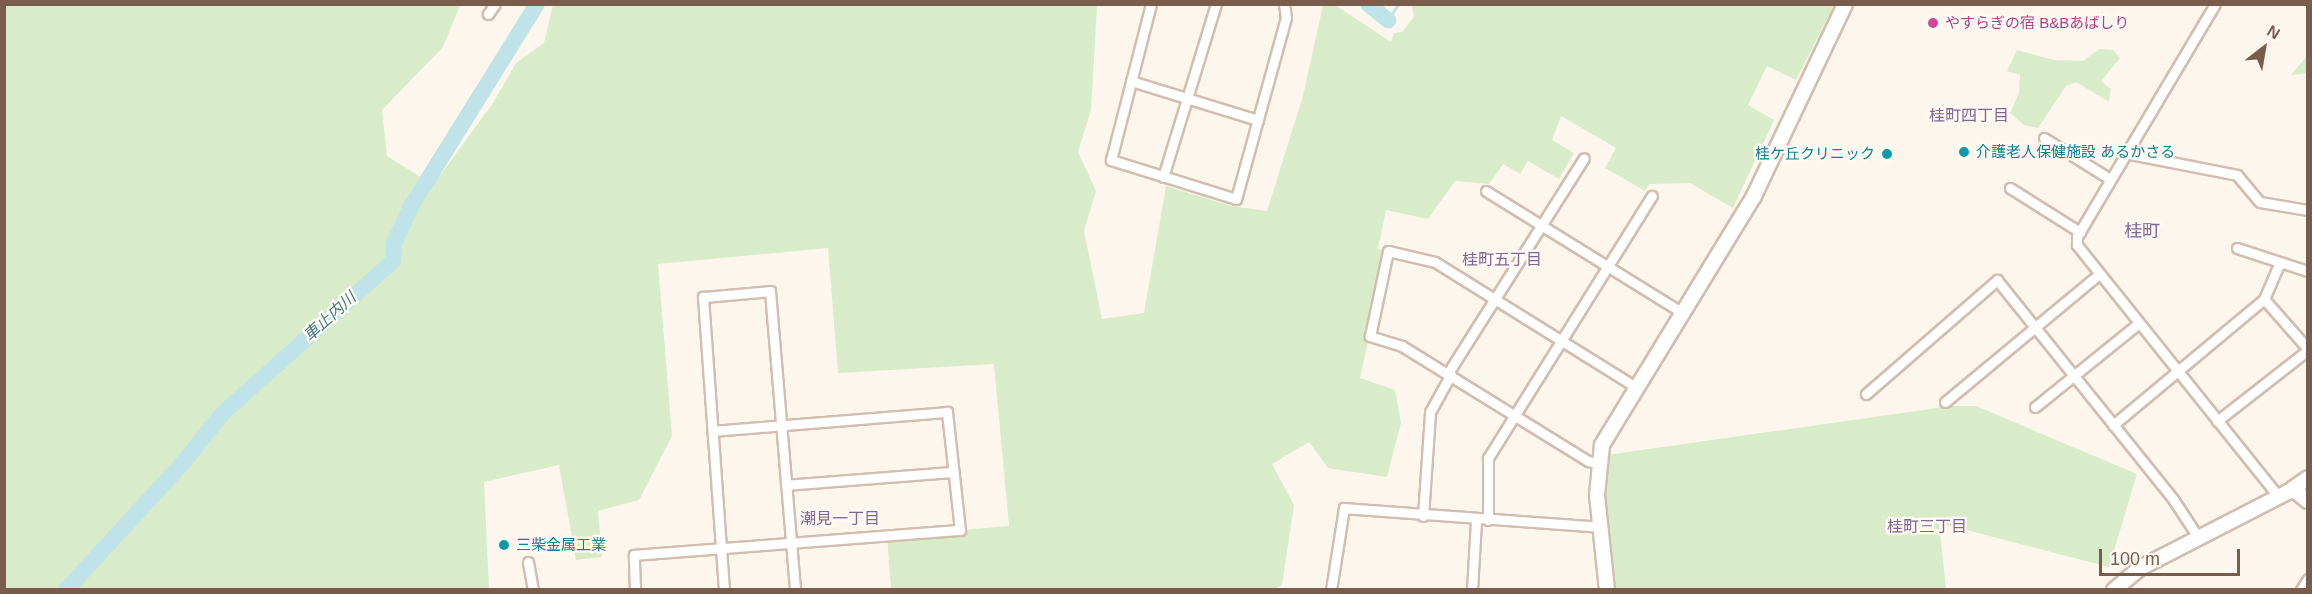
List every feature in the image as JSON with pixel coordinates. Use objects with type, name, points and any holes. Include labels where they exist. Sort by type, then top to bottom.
[{"type":"street","points":[[488,14],[495,4]]},
{"type":"street","points":[[1151,4],[1111,160],[1236,198],[1286,18],[1284,4]]},
{"type":"street","points":[[1163,177],[1216,4]]},
{"type":"street","points":[[1607,590],[1598,463],[1602,445],[1754,196],[1845,4]]},
{"type":"street","points":[[2215,4],[2110,179],[2080,232],[2077,245],[2098,275],[2279,497]]},
{"type":"street","points":[[1131,81],[1258,120]]},
{"type":"street","points":[[2044,138],[2110,179]]},
{"type":"street","points":[[2126,153],[2237,175],[2260,202],[2307,210]]},
{"type":"street","points":[[1423,516],[1430,412],[1495,298],[1584,158]]},
{"type":"street","points":[[2010,188],[2080,232]]},
{"type":"street","points":[[1486,191],[1684,314]]},
{"type":"street","points":[[1488,520],[1488,458],[1517,416],[1652,196]]},
{"type":"street","points":[[2237,248],[2307,271]]},
{"type":"street","points":[[1598,463],[1588,461],[1402,346],[1370,336],[1388,251],[1435,262],[1636,387]]},
{"type":"street","points":[[2113,425],[2264,299],[2280,262]]},
{"type":"street","points":[[1946,402],[2098,275]]},
{"type":"street","points":[[1866,394],[1997,280],[2173,500],[2198,537]]},
{"type":"street","points":[[724,590],[703,297],[770,291],[795,590]]},
{"type":"street","points":[[2217,421],[2307,350],[2264,299]]},
{"type":"street","points":[[2035,407],[2138,324]]},
{"type":"street","points":[[635,590],[634,555],[960,530],[947,412],[713,431]]},
{"type":"street","points":[[786,485],[953,472]]},
{"type":"street","points":[[2114,590],[2122,579],[2198,537],[2279,497],[2307,478]]},
{"type":"street","points":[[2293,489],[2307,501]]},
{"type":"street","points":[[1331,590],[1344,508],[1476,520],[1601,527]]},
{"type":"street","points":[[1472,590],[1476,520]]},
{"type":"street","points":[[528,562],[533,590]]},
{"type":"street","points":[[2301,590],[2307,579]]},
{"type":"green space","points":[[4,5],[460,5],[443,47],[382,110],[387,156],[433,185],[493,103],[516,63],[544,43],[553,5],[1097,5],[1091,110],[1078,152],[1096,191],[1084,231],[1102,319],[1144,313],[1166,186],[1231,206],[1267,211],[1303,96],[1323,5],[1335,5],[1391,42],[1394,33],[1402,32],[1414,17],[1412,5],[1834,5],[1796,80],[1767,66],[1748,105],[1774,120],[1733,208],[1690,183],[1649,184],[1645,191],[1605,168],[1616,148],[1561,116],[1552,140],[1574,153],[1559,179],[1528,161],[1520,174],[1503,164],[1489,184],[1455,181],[1428,219],[1386,210],[1378,249],[1388,251],[1360,378],[1395,390],[1401,423],[1387,477],[1328,468],[1309,442],[1272,464],[1294,505],[1282,585],[1274,590],[891,589],[887,536],[1009,526],[994,364],[838,373],[828,248],[658,264],[672,436],[639,500],[598,511],[602,557],[576,560],[559,465],[484,482],[489,589],[5,589]]},
{"type":"green space","points":[[2099,49],[2113,50],[2120,58],[2101,81],[2111,89],[2109,102],[2076,82],[2066,86],[2038,128],[2024,125],[2010,113],[2019,93],[2020,75],[2007,71],[2017,50],[2054,60],[2083,61]]},
{"type":"green space","points":[[2307,56],[2307,73],[2291,75]]},
{"type":"green space","points":[[1951,406],[1976,406],[2137,474],[2109,567],[1939,523],[1946,589],[1607,590],[1600,456]]},
{"type":"waterway","name":"車止内川","points":[[66,590],[182,464],[222,414],[393,261],[394,243],[410,208],[537,4]]},
{"type":"waterway","name":"車止内川","points":[[1368,4],[1388,20]]},
{"type":"waterway","points":[[1388,20],[1398,4]]},
{"type":"place","name":"やすらぎの宿 B&Bあばしり","points":[[1933,23]]},
{"type":"place","name":"介護老人保健施設 あるかさる","points":[[1964,152]]},
{"type":"place","name":"桂ケ丘クリニック","points":[[1887,154]]},
{"type":"place","name":"三柴金属工業","points":[[504,545]]},
{"type":"district","name":"桂町四丁目","points":[[1969,116]]},
{"type":"district","name":"桂町","points":[[2142,231]]},
{"type":"district","name":"桂町五丁目","points":[[1502,260]]},
{"type":"district","name":"潮見一丁目","points":[[840,519]]},
{"type":"district","name":"桂町三丁目","points":[[1927,527]]}]
